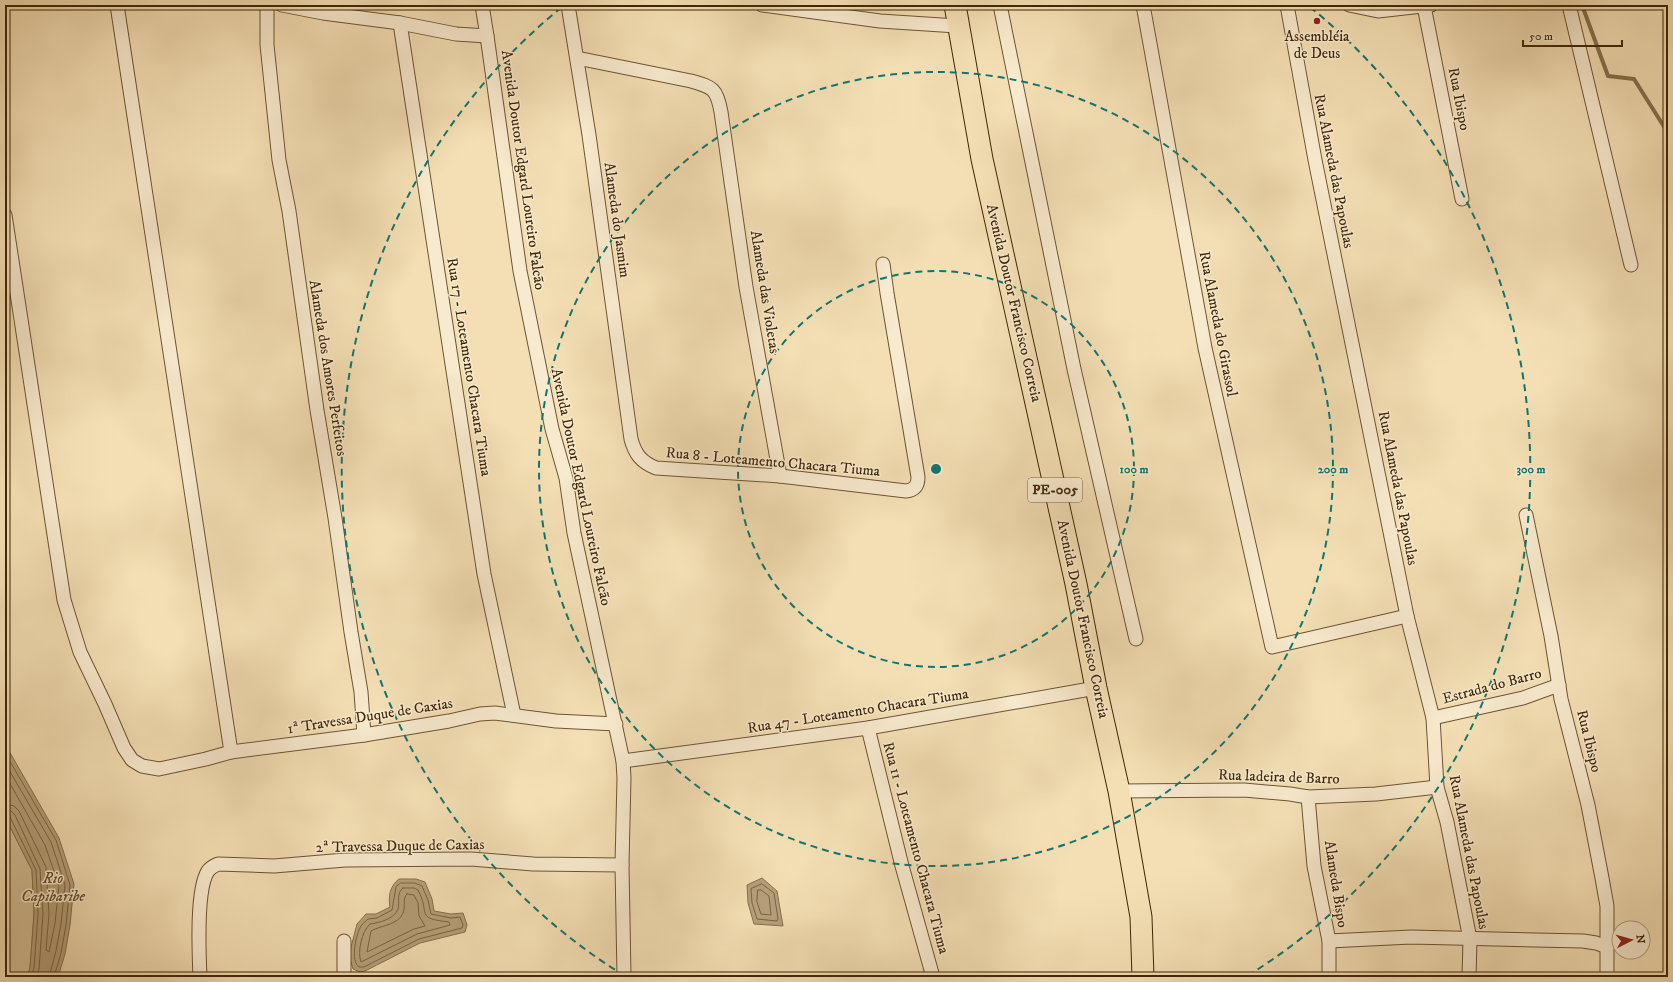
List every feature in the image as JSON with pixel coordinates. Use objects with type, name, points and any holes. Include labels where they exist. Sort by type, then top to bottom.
[{"type":"main road","name":"Avenida Doutor Francisco Correia","points":[[955,5],[957,26],[982,159],[1076,584],[1096,688],[1119,791],[1141,917],[1143,977]]},
{"type":"street","points":[[117,5],[231,752]]},
{"type":"street","name":"Alameda dos Amores Perfeitos","points":[[268,5],[267,45],[279,160],[289,211],[317,410],[361,692],[364,735]]},
{"type":"street","points":[[282,5],[330,14],[400,23],[456,34],[487,36]]},
{"type":"street","name":"Avenida Doutor Edgard Loureiro Falcão","points":[[482,5],[520,271],[552,429],[566,478],[574,533],[623,761],[622,865],[624,977]]},
{"type":"street","name":"Alameda do Jasmim","points":[[568,5],[577,58],[631,439]]},
{"type":"street","points":[[762,5],[880,21],[957,26]]},
{"type":"street","points":[[1000,5],[1074,369],[1136,639]]},
{"type":"street","name":"Rua Alameda do Girassol","points":[[1143,5],[1205,348],[1272,647],[1407,616]]},
{"type":"street","name":"Rua Alameda das Papoulas","points":[[1287,5],[1316,168],[1407,616],[1433,718],[1437,787],[1447,822],[1470,939],[1469,977]]},
{"type":"street","points":[[1349,5],[1378,11],[1428,6]]},
{"type":"street","points":[[1569,5],[1631,265]]},
{"type":"street","name":"Rua Ibispo","points":[[1428,6],[1462,199]]},
{"type":"street","name":"Rua 17 - Loteamento Chacara Tiuma","points":[[400,23],[484,574],[514,715]]},
{"type":"street","name":"Alameda das Violetas","points":[[577,58],[691,81],[708,86],[716,95],[721,112],[746,287],[780,476]]},
{"type":"street","name":"1ª Travessa Duque de Caxias","points":[[5,215],[64,600],[80,652],[124,748],[132,760],[142,766],[158,769],[231,752],[364,735],[449,721],[480,714],[495,713],[556,721],[616,724]]},
{"type":"street","name":"Rua 8 - Loteamento Chacara Tiuma","points":[[631,439],[633,448],[639,458],[656,468],[780,476],[906,491],[916,487],[918,484],[918,477],[883,264]]},
{"type":"street","name":"Rua Ibispo","points":[[1526,515],[1551,636],[1561,699],[1588,805],[1607,906],[1606,977]]},
{"type":"street","name":"Estrada do Barro","points":[[1433,718],[1523,698],[1559,685]]},
{"type":"street","name":"Rua 47 - Loteamento Chacara Tiuma","points":[[623,761],[868,728],[1096,688]]},
{"type":"street","name":"Rua 11 - Loteamento Chacara Tiuma","points":[[868,728],[902,866],[933,977]]},
{"type":"street","name":"Rua ladeira de Barro","points":[[1119,791],[1244,790],[1308,797],[1376,794],[1437,787]]},
{"type":"street","name":"Alameda Bispo","points":[[1308,797],[1314,866],[1329,941],[1329,977]]},
{"type":"street","name":"2ª Travessa Duque de Caxias","points":[[200,977],[199,959],[201,897],[208,871],[212,866],[218,864],[274,866],[345,860],[472,859],[532,864],[622,865]]},
{"type":"street","points":[[1329,941],[1411,938],[1583,941],[1607,946]]},
{"type":"street","points":[[344,941],[344,977]]},
{"type":"shaded area","points":[[5,817],[32,870],[34,914],[30,968],[27,977],[5,977]]},
{"type":"water","name":"Rio Capibaribe","points":[[5,744],[59,838],[74,884],[70,925],[65,954],[58,977],[27,977],[30,968],[34,914],[32,870],[5,817]]},
{"type":"water","points":[[762,878],[777,891],[783,926],[754,924],[748,903],[747,885]]},
{"type":"water","points":[[399,879],[416,879],[425,882],[432,899],[434,911],[451,914],[463,913],[467,925],[465,932],[420,943],[365,971],[360,972],[353,969],[349,955],[357,924],[366,914],[376,914],[390,907],[390,892]]},
{"type":"waterway","points":[[1582,5],[1608,76],[1634,79],[1668,133]]},
{"type":"place","name":"Assembléia de Deus","points":[[1317,21]]}]
